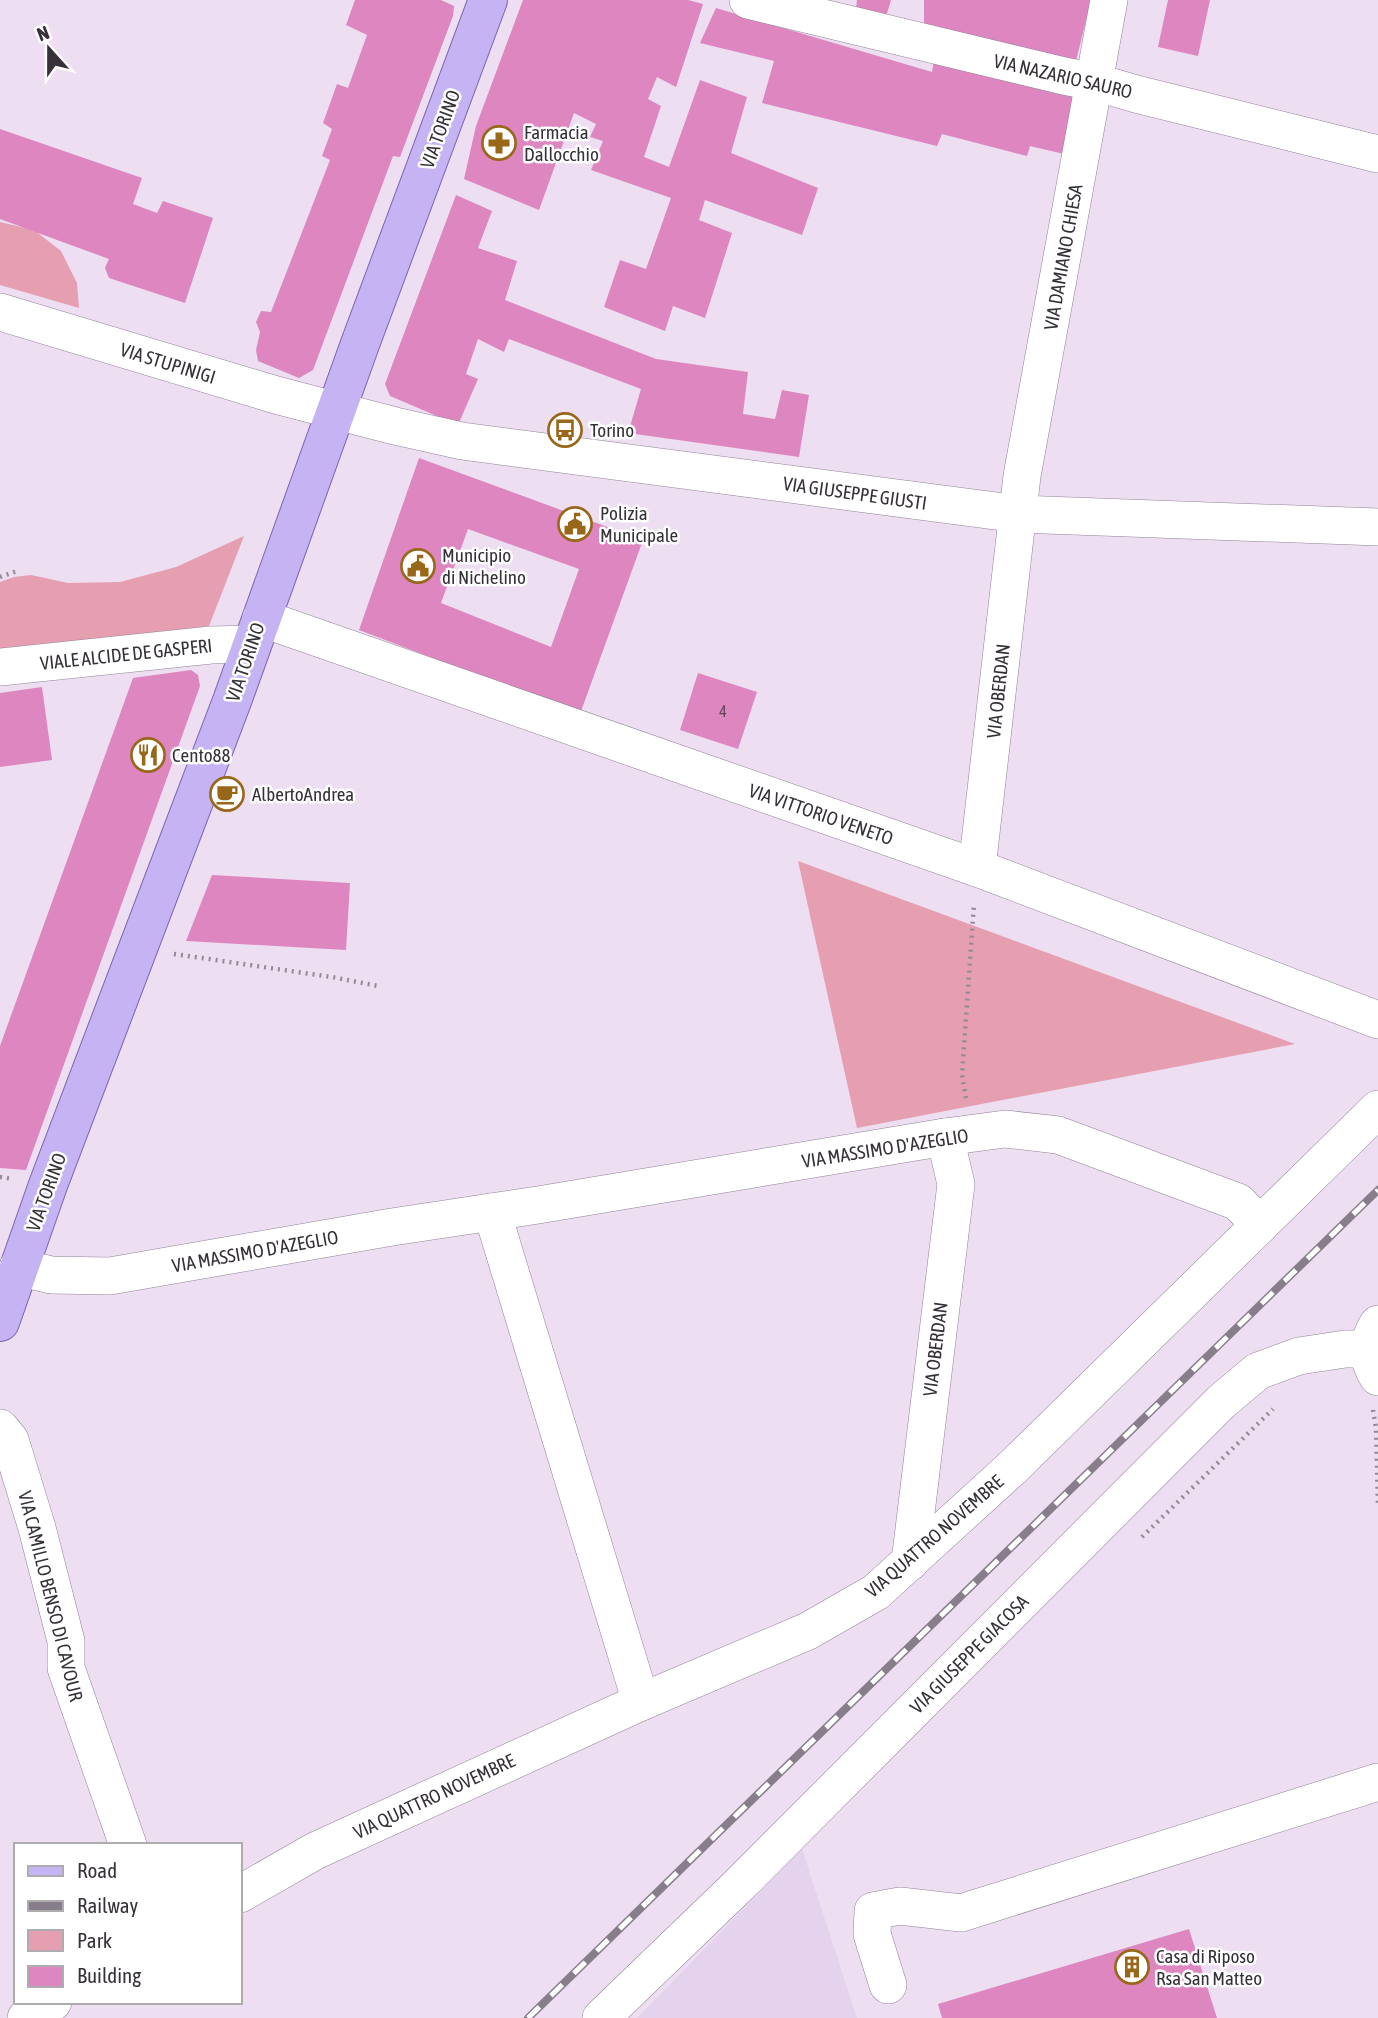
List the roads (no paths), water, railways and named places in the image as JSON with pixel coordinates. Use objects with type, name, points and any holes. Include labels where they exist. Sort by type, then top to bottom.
[{"type":"main road","name":"VIA TORINO","points":[[0,1322],[18,1267],[232,701],[360,344],[488,0]]},
{"type":"street","name":"VIA NAZARIO SAURO","points":[[748,0],[1094,82],[1378,154]]},
{"type":"street","name":"VIA DAMIANO CHIESA","points":[[1018,514],[1022,476],[1109,0]]},
{"type":"street","name":"VIA STUPINIGI","points":[[0,313],[337,411]]},
{"type":"street","name":"VIA GIUSEPPE GIUSTI","points":[[337,411],[462,441],[1018,514],[1378,527]]},
{"type":"street","name":"VIA OBERDAN","points":[[977,868],[1018,514]]},
{"type":"street","name":"VIALE ALCIDE DE GASPERI","points":[[0,667],[211,645],[256,631]]},
{"type":"street","name":"VIA VITTORIO VENETO","points":[[256,631],[977,868],[1378,1020]]},
{"type":"street","name":"VIA QUATTRO NOVEMBRE","points":[[242,1893],[315,1851],[641,1702],[808,1631],[876,1592],[1013,1467],[1378,1109]]},
{"type":"street","name":"VIA MASSIMO D'AZEGLIO","points":[[18,1267],[51,1275],[110,1276],[392,1227],[1005,1129],[1059,1135],[1238,1202],[1260,1225]]},
{"type":"street","name":"VIA OBERDAN","points":[[910,1562],[956,1184],[959,1135]]},
{"type":"street","points":[[492,1212],[641,1702]]},
{"type":"street","name":"VIA GIUSEPPE GIACOSA","points":[[601,2018],[738,1886],[1221,1402],[1258,1371],[1299,1356],[1345,1349],[1372,1373]]},
{"type":"street","name":"VIA CAMILLO BENSO DI CAVOUR","points":[[0,1428],[10,1440],[37,1528],[66,1641],[66,1668],[127,1843]]},
{"type":"street","points":[[888,1985],[872,1934],[873,1911],[900,1906],[961,1913],[1378,1782]]},
{"type":"street","points":[[26,2018],[50,2004]]},
{"type":"railway","points":[[528,2018],[1378,1190]]},
{"type":"place","name":"Farmacia Dallocchio","points":[[499,143]]},
{"type":"place","name":"Torino","points":[[565,430]]},
{"type":"place","name":"Polizia Municipale","points":[[575,524]]},
{"type":"place","name":"Municipio di Nichelino","points":[[418,566]]},
{"type":"place","name":"Cento88","points":[[148,755]]},
{"type":"place","name":"AlbertoAndrea","points":[[227,794]]},
{"type":"place","name":"Casa di Riposo Rsa San Matteo","points":[[1132,1967]]}]
